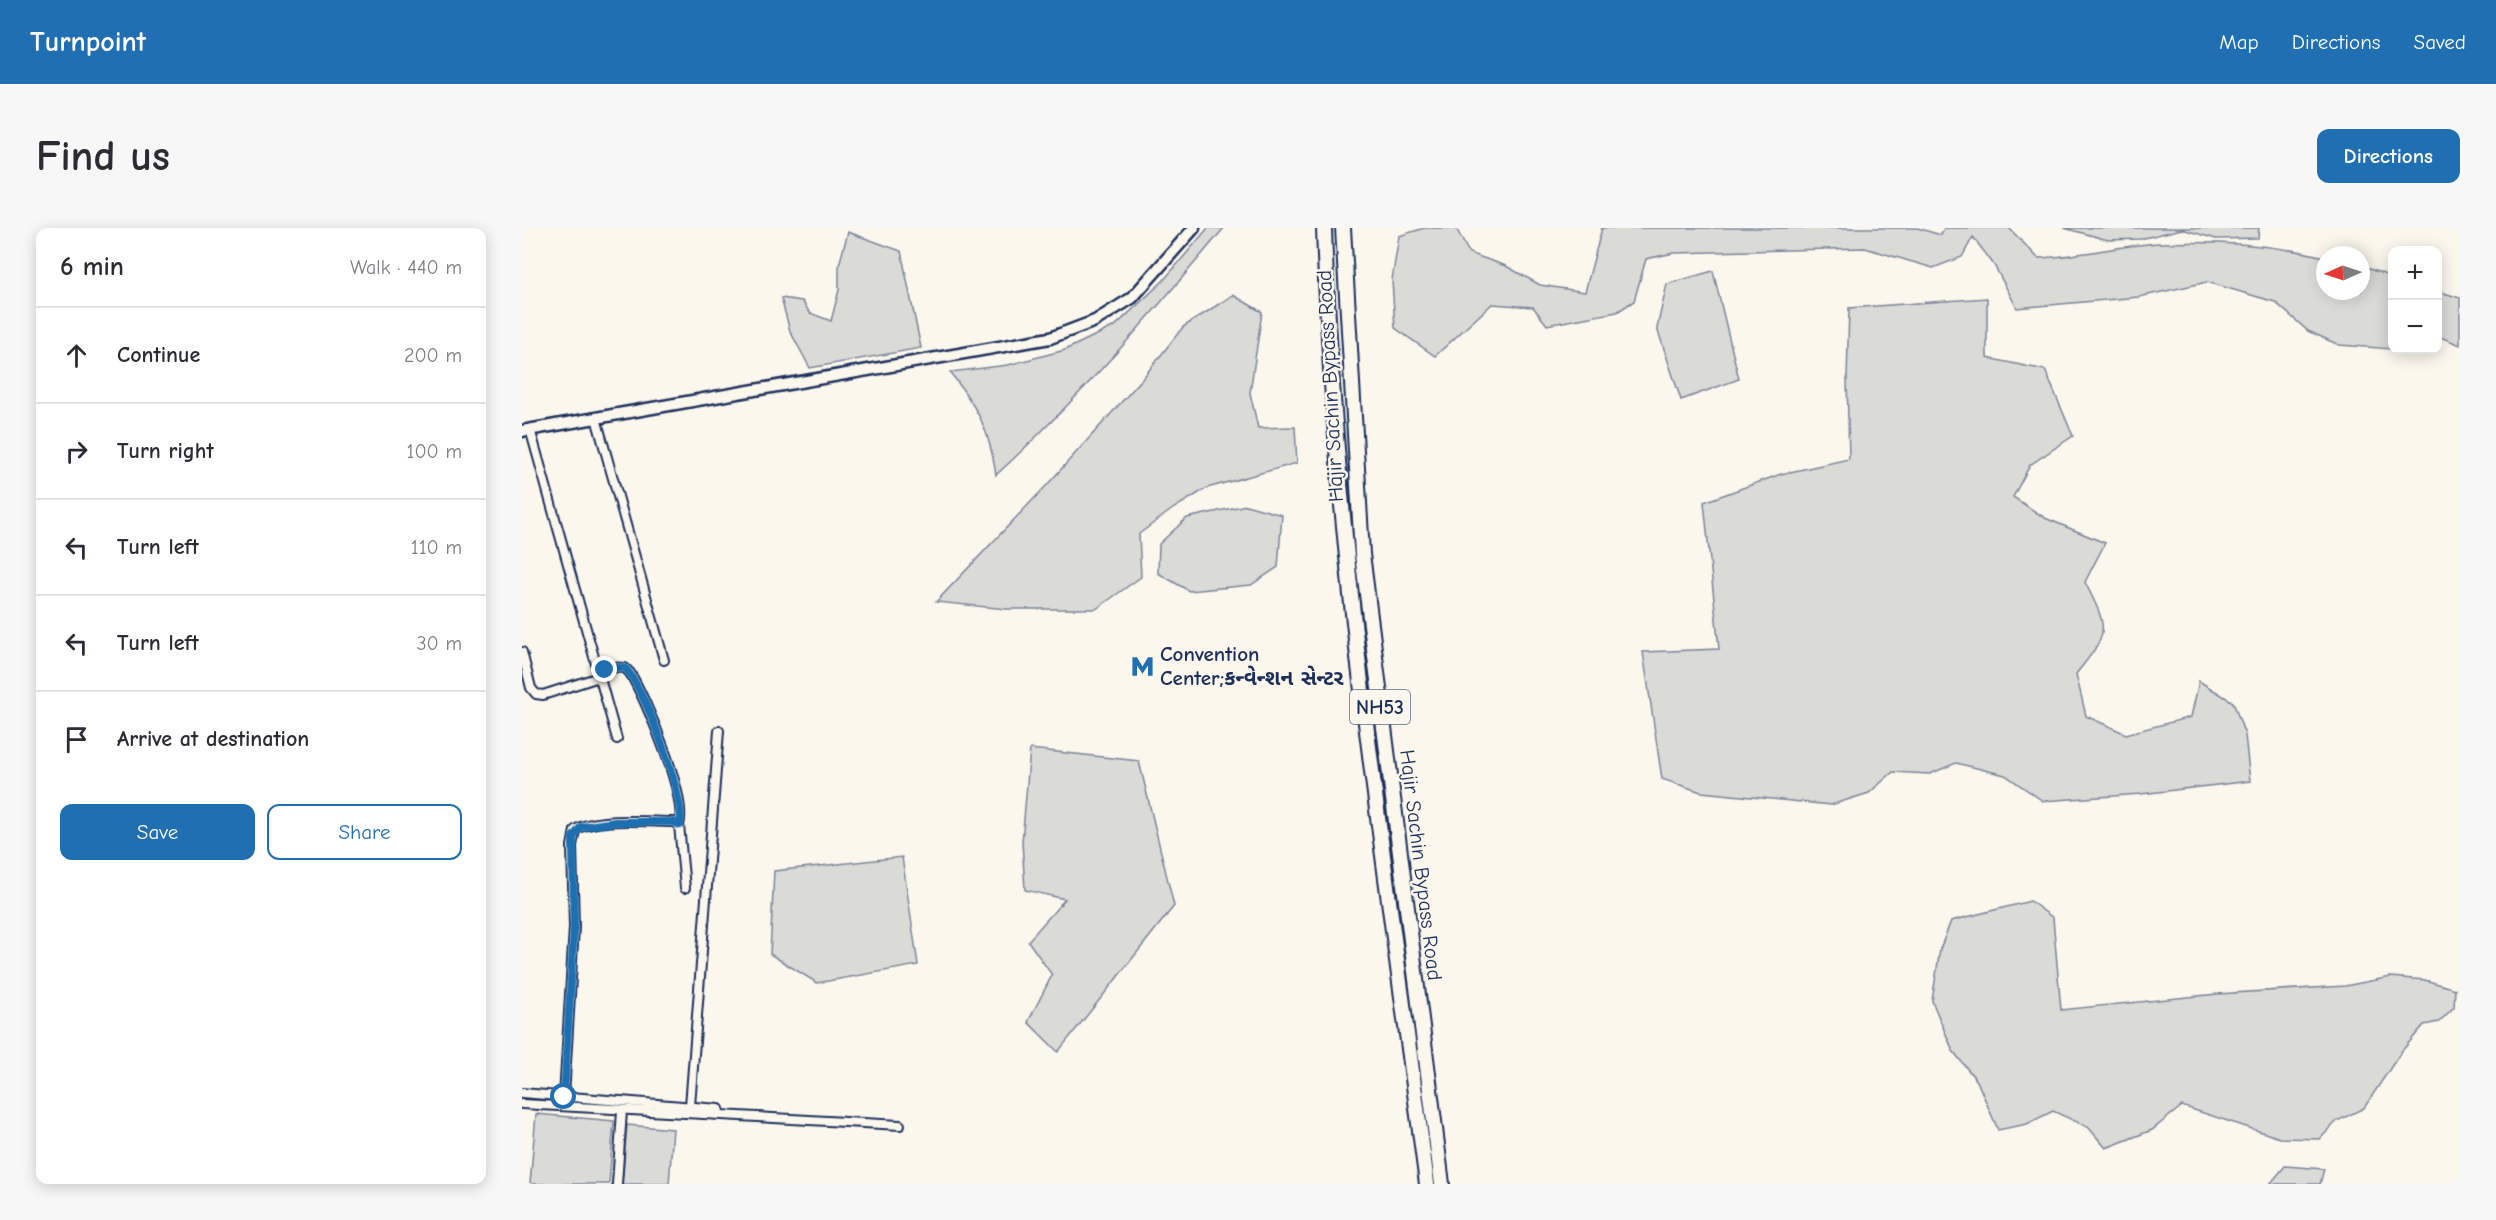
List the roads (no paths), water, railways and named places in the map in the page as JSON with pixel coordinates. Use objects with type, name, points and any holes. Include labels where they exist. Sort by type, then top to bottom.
[{"type":"highway","name":"NH53","points":[[1324,228],[1327,298],[1348,576],[1427,1184]]},
{"type":"highway","name":"Hajir Sachin Bypass Road","points":[[1343,228],[1362,554],[1442,1184]]},
{"type":"street","points":[[617,739],[526,430],[1050,338],[1095,321],[1132,298],[1194,228]]},
{"type":"street","points":[[596,418],[664,660]]},
{"type":"street","points":[[522,652],[531,688],[536,694],[543,695],[599,677],[609,667],[625,668],[635,681],[666,757],[682,808],[680,825],[685,888]]},
{"type":"street","points":[[690,1106],[719,731]]},
{"type":"street","points":[[564,1097],[574,927],[573,837],[581,827],[615,822],[673,822],[680,825]]},
{"type":"street","points":[[522,1094],[719,1108]]},
{"type":"street","points":[[522,1104],[900,1125]]},
{"type":"street","points":[[617,1184],[622,1111]]},
{"type":"place","name":"Convention Center;કન્વેન્શન સેન્ટર","points":[[1142,666]]}]
